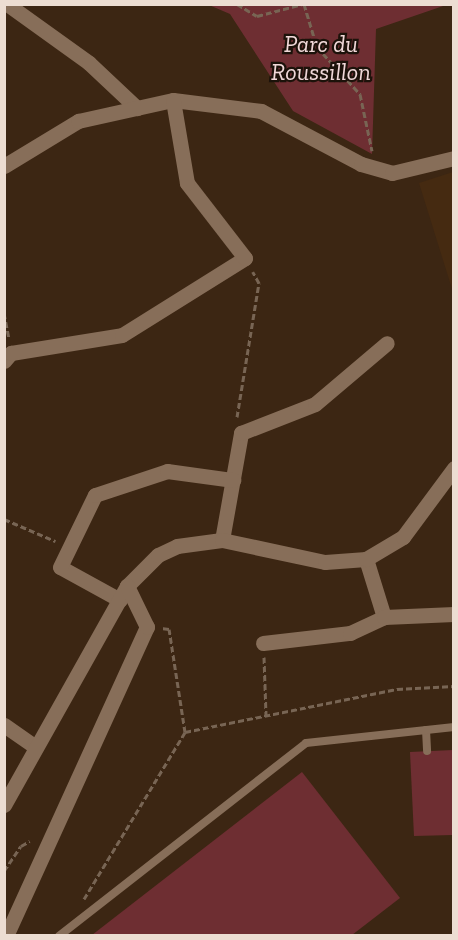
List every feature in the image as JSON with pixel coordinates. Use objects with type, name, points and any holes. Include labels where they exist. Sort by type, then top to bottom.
[{"type":"street","points":[[7,4],[90,63],[137,108]]},
{"type":"street","points":[[8,357],[122,334],[245,258],[187,183],[173,100]]},
{"type":"street","points":[[4,166],[78,121],[173,100],[261,111],[374,168],[392,173],[453,159]]},
{"type":"street","points":[[222,540],[241,433],[315,404],[387,343]]},
{"type":"street","points":[[4,805],[34,746],[123,593],[158,555],[177,546],[222,540],[325,562],[366,559],[403,537],[453,468]]},
{"type":"street","points":[[6,936],[147,627],[123,593],[60,567],[68,548],[95,495],[167,471],[233,480]]},
{"type":"street","points":[[366,559],[384,617]]},
{"type":"street","points":[[263,651],[350,633],[384,617],[453,614]]},
{"type":"street","points":[[4,725],[34,746]]},
{"type":"lane","points":[[59,936],[306,742],[453,727]]},
{"type":"lane","points":[[426,730],[427,751]]},
{"type":"path","points":[[237,4],[257,16],[303,4],[317,47],[360,94],[374,168]]},
{"type":"path","points":[[241,433],[235,410],[259,284],[245,258]]},
{"type":"path","points":[[4,313],[8,357]]},
{"type":"path","points":[[4,519],[25,524],[68,548]]},
{"type":"path","points":[[82,902],[185,732],[169,629],[147,627]]},
{"type":"path","points":[[263,651],[266,715]]},
{"type":"path","points":[[185,732],[397,689],[453,686]]},
{"type":"path","points":[[4,871],[21,846],[34,839],[49,846]]},
{"type":"shaded area","points":[[454,172],[453,292],[419,183]]},
{"type":"green space","name":"Parc du Roussillon","points":[[449,4],[376,29],[372,154],[293,111],[230,14],[209,5]]},
{"type":"green space","points":[[453,750],[453,835],[414,836],[410,752]]},
{"type":"green space","points":[[302,772],[400,898],[352,935],[92,935]]}]
